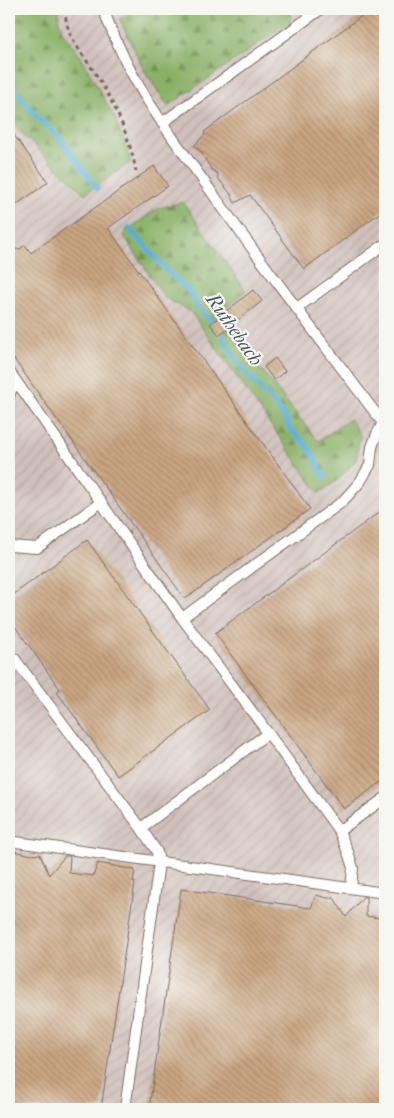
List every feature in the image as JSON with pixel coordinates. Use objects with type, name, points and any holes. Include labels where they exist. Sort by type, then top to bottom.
[{"type":"lane","points":[[103,9],[112,33],[141,91],[162,123],[240,232],[384,422],[376,434],[370,465],[360,482],[342,502],[182,618]]},
{"type":"lane","points":[[162,123],[321,9]]},
{"type":"lane","points":[[297,308],[385,244]]},
{"type":"lane","points":[[9,372],[182,618],[339,831],[348,852],[352,868],[351,888]]},
{"type":"lane","points":[[9,397],[11,390],[17,383]]},
{"type":"lane","points":[[9,546],[37,548],[100,503]]},
{"type":"lane","points":[[9,656],[14,658],[141,828],[157,852],[160,863],[124,1109]]},
{"type":"lane","points":[[141,828],[268,733]]},
{"type":"lane","points":[[339,831],[385,798]]},
{"type":"lane","points":[[9,841],[160,863],[385,892]]},
{"type":"path","points":[[64,9],[69,33],[103,86],[118,116],[128,139],[136,171]]},
{"type":"shaded area","points":[[9,9],[385,9],[385,1109],[9,1109]]},
{"type":"green space","points":[[9,9],[59,9],[59,21],[63,33],[81,57],[116,120],[131,162],[85,194],[9,121]]},
{"type":"green space","points":[[135,9],[292,9],[290,22],[168,106],[144,70],[120,20]]},
{"type":"green space","points":[[183,202],[246,291],[218,315],[318,441],[350,419],[360,435],[356,460],[339,479],[319,493],[190,311],[165,298],[124,236],[125,231],[159,208]]},
{"type":"building","points":[[371,9],[385,9],[385,209],[304,269],[250,195],[235,203],[218,178],[218,174],[211,169],[201,152],[194,146],[205,134],[204,132]]},
{"type":"building","points":[[9,128],[48,182],[9,210]]},
{"type":"building","points":[[154,166],[168,186],[108,228],[310,509],[185,599],[9,352],[9,269],[11,268],[9,250],[20,249],[25,245],[31,253]]},
{"type":"building","points":[[253,290],[262,301],[219,335],[210,324]]},
{"type":"building","points":[[275,358],[285,371],[274,380],[264,367]]},
{"type":"building","points":[[385,508],[385,779],[344,809],[215,633]]},
{"type":"building","points":[[87,540],[210,710],[118,776],[57,692],[60,689],[9,618],[9,598]]},
{"type":"building","points":[[9,850],[32,855],[40,854],[49,875],[65,856],[70,856],[69,873],[93,876],[98,863],[135,870],[133,882],[135,882],[101,1109],[9,1109]]},
{"type":"building","points":[[181,889],[311,908],[316,895],[334,898],[346,917],[363,897],[366,897],[366,916],[385,919],[385,1109],[149,1109]]},
{"type":"waterway","name":"Ruthebach","points":[[9,82],[36,116],[60,138],[97,188]]},
{"type":"waterway","name":"Ruthebach","points":[[129,228],[167,271],[190,292],[200,309],[219,330],[239,365],[273,402],[284,416],[291,430],[307,445],[320,470],[326,477]]}]
